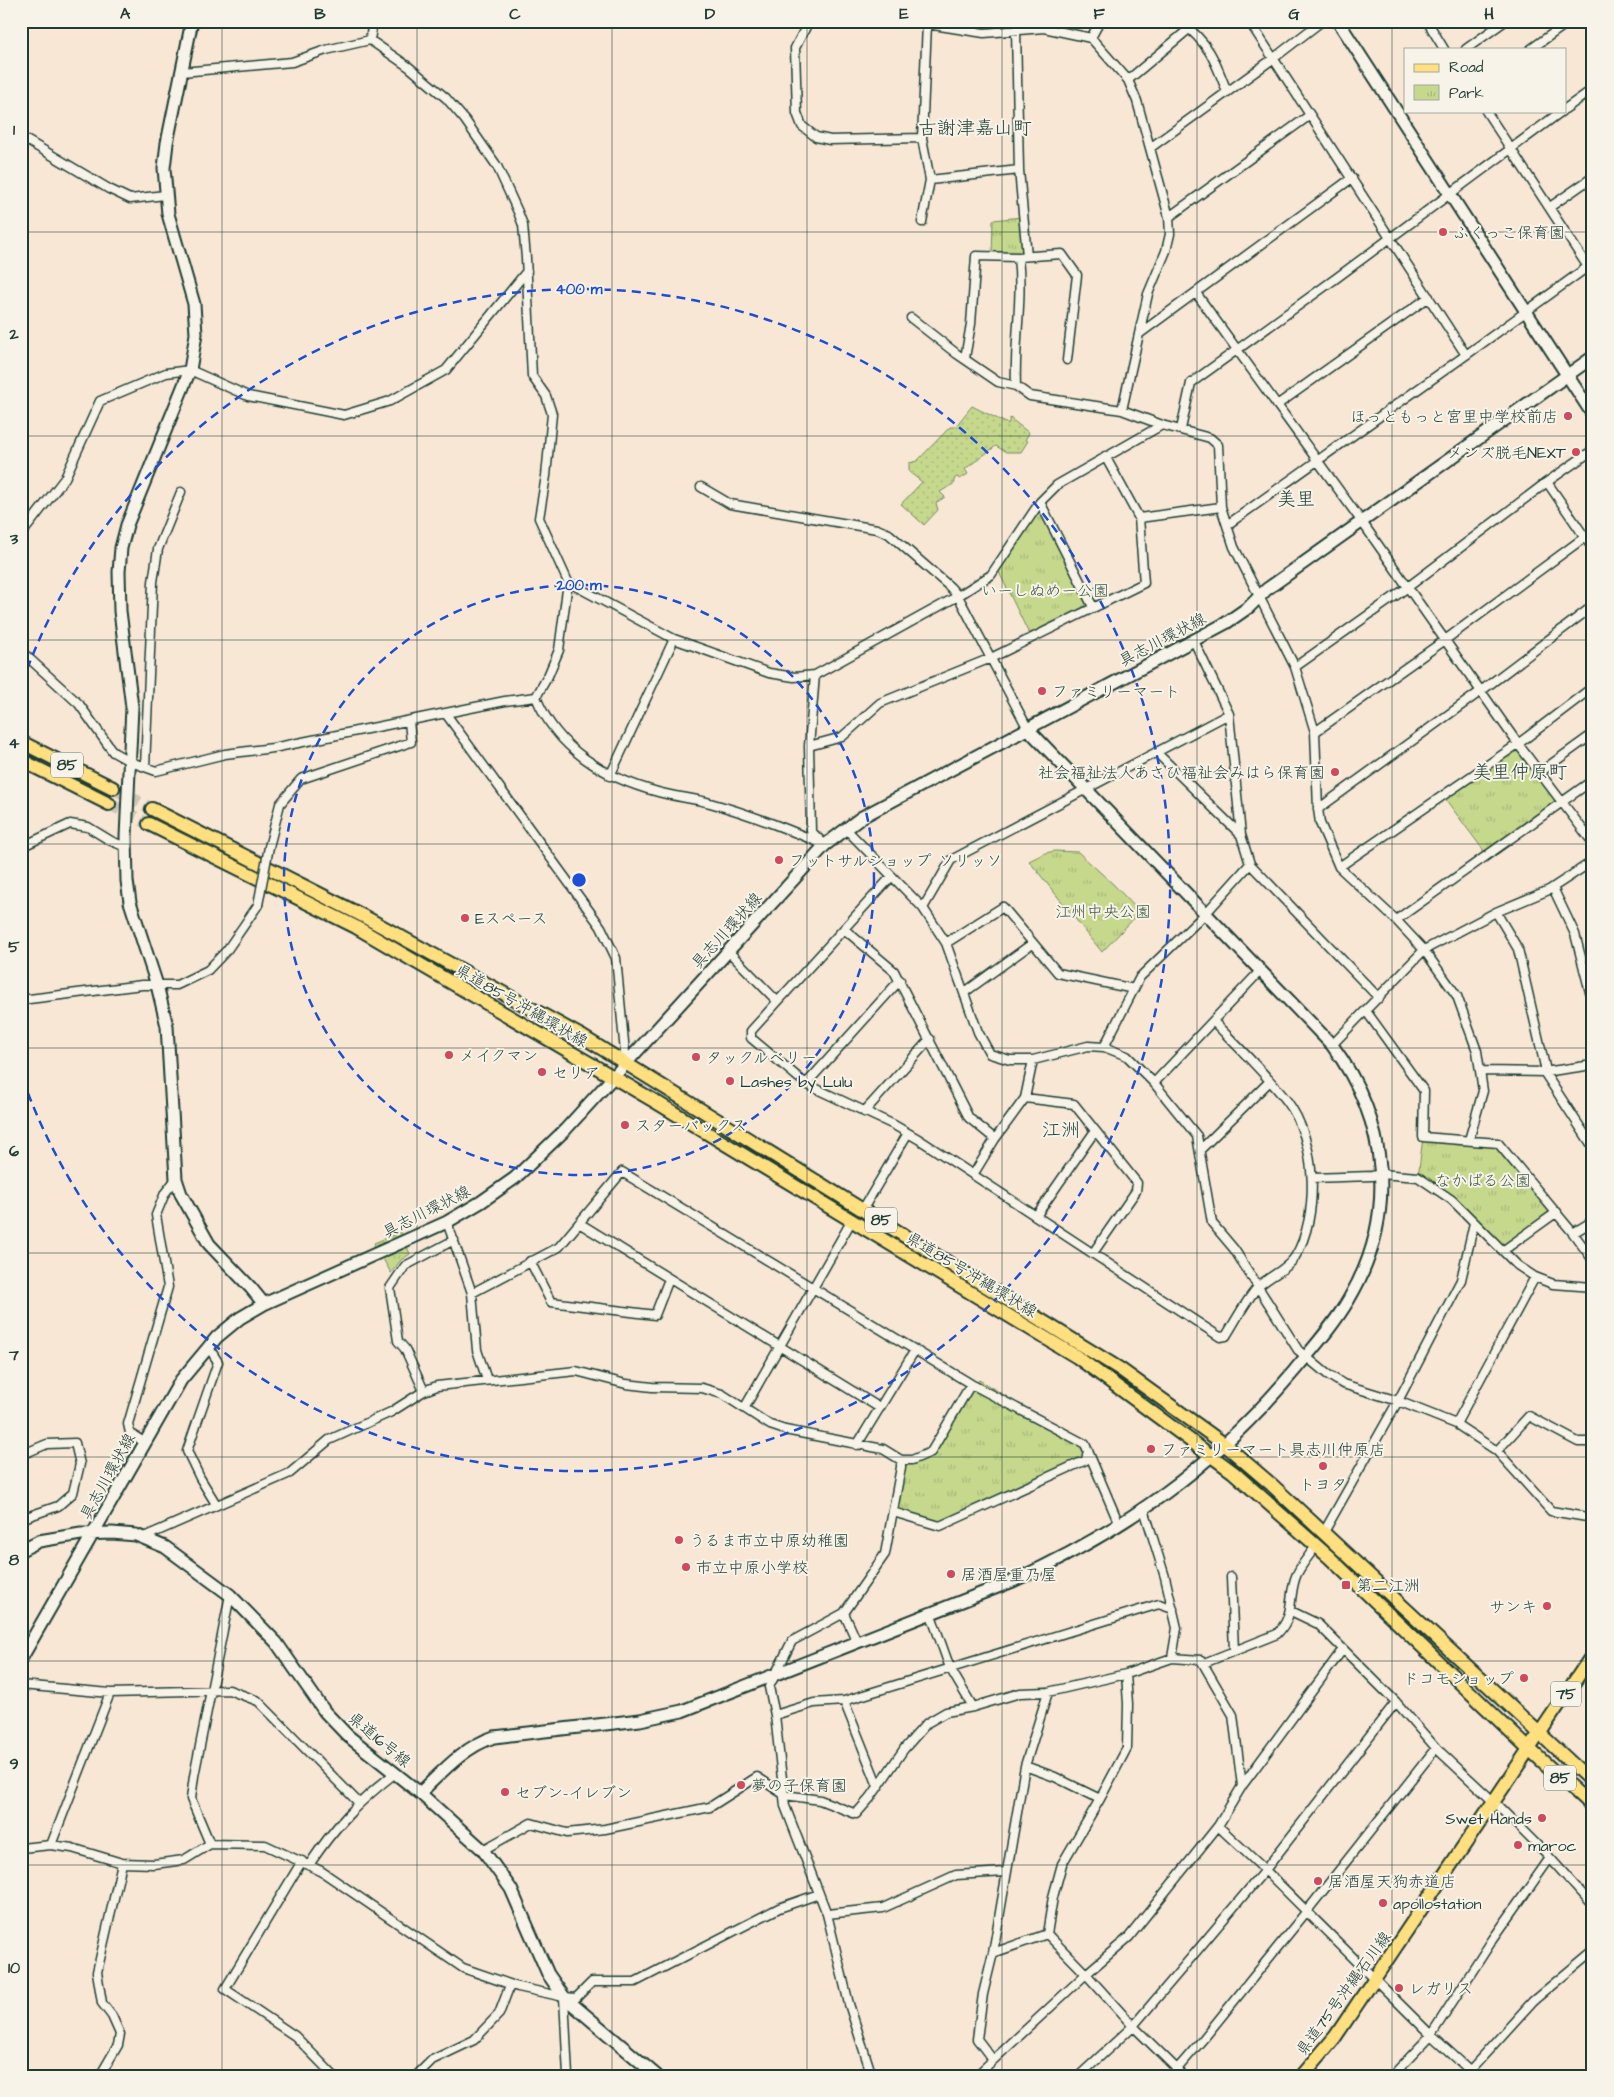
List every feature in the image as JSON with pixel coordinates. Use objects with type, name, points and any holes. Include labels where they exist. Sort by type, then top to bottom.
[{"type":"main road","name":"85","points":[[21,742],[113,788]]},
{"type":"main road","name":"85","points":[[21,760],[109,804]]},
{"type":"main road","name":"県道85号沖縄環状線","points":[[152,809],[363,916],[583,1037],[1120,1368],[1224,1444],[1324,1532],[1593,1784]]},
{"type":"main road","name":"県道85号沖縄環状線","points":[[149,824],[356,927],[613,1077],[1077,1357],[1233,1472],[1316,1546],[1528,1748],[1593,1807]]},
{"type":"main road","name":"県道75号沖縄石川線","points":[[1302,2076],[1335,2037],[1593,1654]]},
{"type":"street","points":[[192,21],[167,143],[164,168],[168,214],[194,304],[196,334],[190,370],[127,526],[122,548],[120,611],[132,707],[126,847],[130,902],[157,985],[167,1026],[176,1179],[181,1194],[209,1244],[264,1304]]},
{"type":"street","points":[[370,40],[373,21]]},
{"type":"street","points":[[810,21],[795,48],[797,113],[802,126],[816,137],[830,140],[922,138]]},
{"type":"street","points":[[1091,38],[1100,21]]},
{"type":"street","points":[[1180,21],[1207,45],[1228,92]]},
{"type":"street","points":[[1249,21],[1466,354]]},
{"type":"street","points":[[1150,148],[1322,21]]},
{"type":"street","points":[[1338,21],[1593,415]]},
{"type":"street","points":[[1438,21],[1429,24],[1443,48]]},
{"type":"street","points":[[1467,48],[1505,21]]},
{"type":"street","points":[[1533,48],[1570,21]]},
{"type":"street","points":[[922,222],[930,180],[922,138],[928,24],[984,33],[1044,28],[1091,38],[1128,80],[1137,101],[1169,217],[1170,234],[1166,251],[1148,294],[1122,410]]},
{"type":"street","points":[[1128,80],[1190,28]]},
{"type":"street","points":[[1016,30],[1019,170],[1027,256]]},
{"type":"street","points":[[182,72],[292,62],[326,50],[370,40],[409,67],[446,98],[465,120],[497,166],[523,226],[532,376],[546,396],[552,414],[546,476],[539,518],[568,582],[559,650],[536,698]]},
{"type":"street","points":[[1566,108],[1593,89]]},
{"type":"street","points":[[1227,525],[1318,462],[1590,265],[1487,112]]},
{"type":"street","points":[[1181,429],[1191,383],[1561,112]]},
{"type":"street","points":[[1169,217],[1310,115]]},
{"type":"street","points":[[21,137],[109,189],[130,199],[165,195]]},
{"type":"street","points":[[930,180],[1019,170]]},
{"type":"street","points":[[1550,207],[1593,177]]},
{"type":"street","points":[[1139,334],[1352,178]]},
{"type":"street","points":[[965,358],[971,324],[976,256],[1018,257],[1062,254],[1077,275],[1067,360]]},
{"type":"street","points":[[1016,386],[1015,362],[1020,281],[1018,257]]},
{"type":"street","points":[[21,535],[65,478],[100,401],[166,373],[190,370],[248,396],[344,414],[390,401],[446,370],[527,271]]},
{"type":"street","points":[[1196,293],[1362,522],[1518,744],[1593,843]]},
{"type":"street","points":[[1277,405],[1429,298]]},
{"type":"street","points":[[911,318],[957,354],[998,382],[1016,386],[1030,396],[1122,410],[1162,425],[1210,438],[1218,446],[1222,507],[1234,547],[1295,667],[1315,732],[1320,823],[1339,867],[1396,920],[1424,950],[1457,996],[1477,1051],[1483,1091],[1468,1140]]},
{"type":"street","name":"具志川環状線","points":[[21,1659],[181,1380],[208,1346],[240,1318],[264,1304],[447,1222],[481,1202],[515,1178],[565,1130],[825,845],[862,817],[1226,623],[1259,598],[1267,589],[1593,357]]},
{"type":"street","points":[[568,582],[674,639],[769,673],[794,677],[815,675],[958,596],[990,574],[997,568],[1040,502],[1057,485],[1162,425]]},
{"type":"street","points":[[1295,667],[1408,587],[1547,482],[1593,450]]},
{"type":"street","points":[[809,746],[842,737],[880,703],[991,658],[1144,583],[1139,518],[1105,456]]},
{"type":"street","points":[[1547,482],[1593,549]]},
{"type":"street","points":[[420,1793],[462,1753],[481,1741],[494,1737],[662,1716],[708,1702],[930,1612],[1013,1581],[1054,1562],[1144,1509],[1211,1456],[1268,1401],[1338,1317],[1369,1259],[1378,1218],[1381,1174],[1378,1144],[1369,1110],[1354,1077],[1332,1045],[1028,729],[958,596],[889,534],[877,529],[730,504],[701,487]]},
{"type":"street","points":[[145,767],[153,582],[158,548],[181,492]]},
{"type":"street","points":[[1040,502],[1093,607]]},
{"type":"street","points":[[1139,518],[1222,507]]},
{"type":"street","points":[[1315,732],[1446,640],[1585,537]]},
{"type":"street","points":[[1318,809],[1481,691],[1593,606]]},
{"type":"street","points":[[610,776],[674,639]]},
{"type":"street","points":[[1194,641],[1229,714],[1241,835],[1250,864],[1379,998]]},
{"type":"street","points":[[21,651],[79,704],[113,752],[131,762],[156,771],[225,754],[273,748],[506,701],[536,698]]},
{"type":"street","points":[[815,675],[809,746],[811,831],[825,845]]},
{"type":"street","points":[[1339,867],[1518,744],[1593,687]]},
{"type":"street","points":[[536,698],[542,713],[560,736],[579,756],[610,776],[658,792],[709,802],[780,825],[825,845]]},
{"type":"street","points":[[446,714],[600,927],[616,958],[626,1063]]},
{"type":"street","points":[[923,908],[951,860],[1229,714]]},
{"type":"street","points":[[21,1000],[142,985],[177,985],[208,970],[227,950],[258,904],[269,847],[280,804],[301,779],[411,742],[409,722]]},
{"type":"street","points":[[1539,773],[1593,734]]},
{"type":"street","points":[[1156,752],[1241,835]]},
{"type":"street","points":[[1396,920],[1593,780]]},
{"type":"street","points":[[21,847],[70,824],[88,827],[111,841],[126,847]]},
{"type":"street","points":[[846,829],[923,908],[946,943],[978,1032],[990,1054],[1010,1060],[1033,1060],[1088,1046],[1104,1048],[1127,1056],[1154,1083],[1197,1136],[1212,1223],[1234,1249],[1298,1350],[1305,1357],[1326,1374],[1343,1384],[1398,1401],[1456,1424],[1497,1451],[1551,1512],[1593,1518]]},
{"type":"street","points":[[1332,1045],[1424,950],[1496,912],[1552,888],[1593,861]]},
{"type":"street","points":[[1104,1048],[1140,977],[1206,913],[1250,864]]},
{"type":"street","points":[[891,877],[777,1001],[751,1031],[751,1038],[806,1084],[908,1133],[1220,1338],[1226,1336],[1258,1288],[1285,1268],[1297,1252],[1307,1224],[1312,1200],[1312,1178],[1304,1136],[1288,1102],[1213,1021]]},
{"type":"street","points":[[1552,888],[1575,934],[1593,1004]]},
{"type":"street","points":[[946,943],[1003,907],[1058,973],[1134,989]]},
{"type":"street","points":[[1496,912],[1518,949],[1545,1072],[1593,1147]]},
{"type":"street","points":[[844,929],[894,971],[969,1118],[995,1139]]},
{"type":"street","points":[[965,992],[1033,943]]},
{"type":"street","points":[[728,951],[777,1001]]},
{"type":"street","points":[[1154,1083],[1261,970]]},
{"type":"street","points":[[806,1084],[900,980]]},
{"type":"street","points":[[1366,1011],[1424,1091],[1423,1137],[1498,1143],[1557,1212],[1593,1260]]},
{"type":"street","points":[[864,1112],[930,1039]]},
{"type":"street","points":[[973,1175],[995,1139],[1025,1098],[1033,1060]]},
{"type":"street","points":[[1480,1072],[1545,1072],[1593,1065]]},
{"type":"street","points":[[1200,1150],[1270,1081]]},
{"type":"street","points":[[1025,1098],[1074,1104],[1137,1183],[1136,1191],[1093,1253]]},
{"type":"street","points":[[1036,1216],[1095,1130]]},
{"type":"street","points":[[863,1209],[908,1133]]},
{"type":"street","points":[[472,1292],[559,1247],[622,1172],[971,1384],[1085,1444],[1119,1524]]},
{"type":"street","points":[[1312,1178],[1381,1174],[1418,1176],[1452,1200],[1517,1265],[1535,1277],[1553,1284],[1593,1287]]},
{"type":"street","points":[[144,1442],[130,1433],[128,1424],[168,1287],[156,1215],[165,1193],[176,1179]]},
{"type":"street","points":[[1504,1250],[1557,1212]]},
{"type":"street","points":[[745,1407],[852,1220]]},
{"type":"street","points":[[1573,1233],[1593,1220]]},
{"type":"street","points":[[447,1222],[472,1292],[477,1350],[487,1380]]},
{"type":"street","points":[[579,1223],[880,1408]]},
{"type":"street","points":[[1324,1532],[1398,1401],[1461,1280],[1474,1223]]},
{"type":"street","points":[[424,1391],[405,1349],[398,1341],[390,1288],[405,1266],[454,1240]]},
{"type":"street","points":[[530,1261],[551,1302],[626,1312],[655,1315],[669,1279]]},
{"type":"street","points":[[1456,1424],[1535,1277]]},
{"type":"street","points":[[208,1346],[218,1362],[187,1451],[200,1478],[216,1504]]},
{"type":"street","points":[[857,1445],[915,1350]]},
{"type":"street","points":[[144,1537],[290,1473],[329,1440],[391,1412],[424,1391],[438,1386],[576,1371],[626,1384],[652,1387],[702,1388],[722,1394],[770,1424],[785,1430],[882,1449],[901,1460],[912,1460],[931,1452],[971,1384]]},
{"type":"street","points":[[1497,1451],[1529,1416],[1578,1442],[1593,1442]]},
{"type":"street","points":[[21,1455],[47,1444],[76,1444],[80,1464],[73,1493],[58,1506],[21,1519]]},
{"type":"street","points":[[893,1512],[940,1526],[1086,1460],[1088,1450]]},
{"type":"street","points":[[872,2076],[849,2004],[826,1914],[785,1806],[775,1715],[769,1687],[792,1641],[844,1613],[885,1554],[901,1460]]},
{"type":"street","points":[[1144,1509],[1177,1628],[1172,1658]]},
{"type":"street","name":"県道16号線","points":[[21,1550],[48,1539],[93,1534],[127,1534],[144,1537],[182,1558],[230,1595],[276,1642],[325,1712],[348,1736],[420,1793],[483,1850],[511,1889],[548,1974],[564,1997],[656,2076]]},
{"type":"street","points":[[1204,1663],[1277,1634],[1285,1625],[1291,1611],[1295,1578],[1316,1546]]},
{"type":"street","points":[[1231,1577],[1234,1651]]},
{"type":"street","points":[[210,1844],[191,1799],[210,1690],[230,1595]]},
{"type":"street","points":[[775,1715],[814,1703],[844,1701],[1159,1604],[1173,1609]]},
{"type":"street","points":[[1291,1611],[1318,1624],[1396,1702],[1436,1748],[1550,1858],[1593,1906]]},
{"type":"street","points":[[930,1612],[950,1668],[973,1707]]},
{"type":"street","points":[[844,1613],[858,1642]]},
{"type":"street","points":[[976,2076],[1086,1974],[1129,1937],[1218,1826],[1242,1786],[1343,1650]]},
{"type":"street","points":[[483,1850],[531,1823],[567,1833],[605,1829],[710,1807],[757,1777],[784,1795],[820,1800],[856,1814],[904,1749],[927,1723],[946,1712],[973,1707],[1020,1693],[1048,1692],[1126,1674],[1172,1658],[1201,1660],[1233,1715],[1242,1786]]},
{"type":"street","points":[[1047,1934],[1053,1897],[1062,1864],[1127,1748],[1128,1704],[1126,1674]]},
{"type":"street","points":[[21,1685],[110,1693],[228,1690],[258,1701],[358,1802]]},
{"type":"street","points":[[993,2060],[977,2039],[983,1994],[994,1953],[1025,1766],[1048,1692]]},
{"type":"street","points":[[51,1845],[110,1693]]},
{"type":"street","points":[[844,1701],[878,1786]]},
{"type":"street","points":[[1079,2076],[1133,2026],[1265,1870],[1396,1702]]},
{"type":"street","points":[[1170,2076],[1178,2070],[1307,1911],[1436,1748]]},
{"type":"street","points":[[1025,1766],[1055,1777],[1100,1799]]},
{"type":"street","points":[[334,2076],[294,2036],[225,1990],[306,1863],[358,1802],[394,1774]]},
{"type":"street","points":[[1218,1826],[1307,1911],[1467,2073],[1476,2076]]},
{"type":"street","points":[[21,1848],[51,1845],[72,1848],[122,1863],[154,1864],[184,1860],[210,1844],[265,1845],[321,1871],[462,1968],[510,1985],[576,1998],[592,1982],[635,1982],[779,1908],[819,1894]]},
{"type":"street","points":[[1392,2076],[1431,2035],[1493,1939],[1550,1858]]},
{"type":"street","points":[[100,2076],[118,2045],[120,2034],[112,2016],[102,2003],[97,1972],[122,1863]]},
{"type":"street","points":[[826,1914],[883,1908],[956,1875],[1006,1872]]},
{"type":"street","points":[[994,1953],[1047,1934]]},
{"type":"street","points":[[1047,1934],[1133,2026],[1184,2076]]},
{"type":"street","points":[[1467,2073],[1533,2001],[1593,1950]]},
{"type":"street","points":[[416,2076],[432,2060],[474,2040],[500,2014],[510,1985]]},
{"type":"street","points":[[564,1997],[568,2076]]},
{"type":"green space","points":[[1022,217],[1026,257],[992,257],[993,220]]},
{"type":"green space","points":[[972,406],[1008,424],[1010,418],[1029,433],[1025,440],[1028,441],[1021,452],[1006,452],[996,446],[965,469],[968,474],[960,479],[957,477],[954,479],[955,483],[940,492],[945,497],[936,503],[938,510],[924,525],[901,504],[922,482],[909,472],[909,463],[917,461],[950,427],[955,427]]},
{"type":"green space","name":"いーしぬめー公園","points":[[1040,502],[1093,607],[1031,638],[997,568]]},
{"type":"green space","points":[[1518,744],[1561,802],[1487,855],[1443,796]]},
{"type":"green space","name":"江州中央公園","points":[[1055,851],[1078,852],[1140,912],[1102,952],[1029,861],[1045,853]]},
{"type":"green space","name":"なかばる公園","points":[[1423,1137],[1498,1143],[1557,1212],[1504,1250],[1463,1212],[1418,1177]]},
{"type":"green space","points":[[401,1232],[410,1254],[401,1260],[391,1273],[374,1243]]},
{"type":"green space","points":[[979,1380],[1084,1443],[1086,1460],[937,1525],[893,1511],[901,1460],[930,1450]]},
{"type":"tunnel","points":[[113,788],[152,809]]},
{"type":"tunnel","points":[[109,804],[149,824]]},
{"type":"place","name":"ふくっこ保育園","points":[[1443,232]]},
{"type":"place","name":"ほっともっと宮里中学校前店","points":[[1568,416]]},
{"type":"place","name":"メンズ脱毛NEXT","points":[[1576,452]]},
{"type":"place","name":"ファミリーマート","points":[[1042,691]]},
{"type":"place","name":"社会福祉法人あさひ福祉会みはら保育園","points":[[1335,772]]},
{"type":"place","name":"フットサルショップ ソリッソ","points":[[779,860]]},
{"type":"place","name":"Eスペース","points":[[465,918]]},
{"type":"place","name":"メイクマン","points":[[449,1055]]},
{"type":"place","name":"タックルベリー","points":[[696,1057]]},
{"type":"place","name":"セリア","points":[[542,1072]]},
{"type":"place","name":"Lashes by Lulu","points":[[730,1081]]},
{"type":"place","name":"スターバックス","points":[[625,1125]]},
{"type":"place","name":"ファミリーマート具志川仲原店","points":[[1151,1449]]},
{"type":"place","name":"トヨタ","points":[[1323,1466]]},
{"type":"place","name":"うるま市立中原幼稚園","points":[[679,1540]]},
{"type":"place","name":"市立中原小学校","points":[[686,1567]]},
{"type":"place","name":"居酒屋重乃屋","points":[[951,1574]]},
{"type":"place","name":"第二江洲","points":[[1346,1585]]},
{"type":"place","name":"サンキ","points":[[1547,1606]]},
{"type":"place","name":"ドコモショップ","points":[[1524,1678]]},
{"type":"place","name":"夢の子保育園","points":[[741,1785]]},
{"type":"place","name":"セブン-イレブン","points":[[505,1792]]},
{"type":"place","name":"Swet Hands","points":[[1542,1818]]},
{"type":"place","name":"maroc","points":[[1518,1845]]},
{"type":"place","name":"居酒屋天狗赤道店","points":[[1318,1881]]},
{"type":"place","name":"apollostation","points":[[1383,1903]]},
{"type":"place","name":"レガリス","points":[[1399,1988]]},
{"type":"district","name":"古謝津嘉山町","points":[[975,127]]},
{"type":"district","name":"美里","points":[[1296,498]]},
{"type":"district","name":"美里仲原町","points":[[1520,771]]},
{"type":"district","name":"江洲","points":[[1061,1129]]}]
